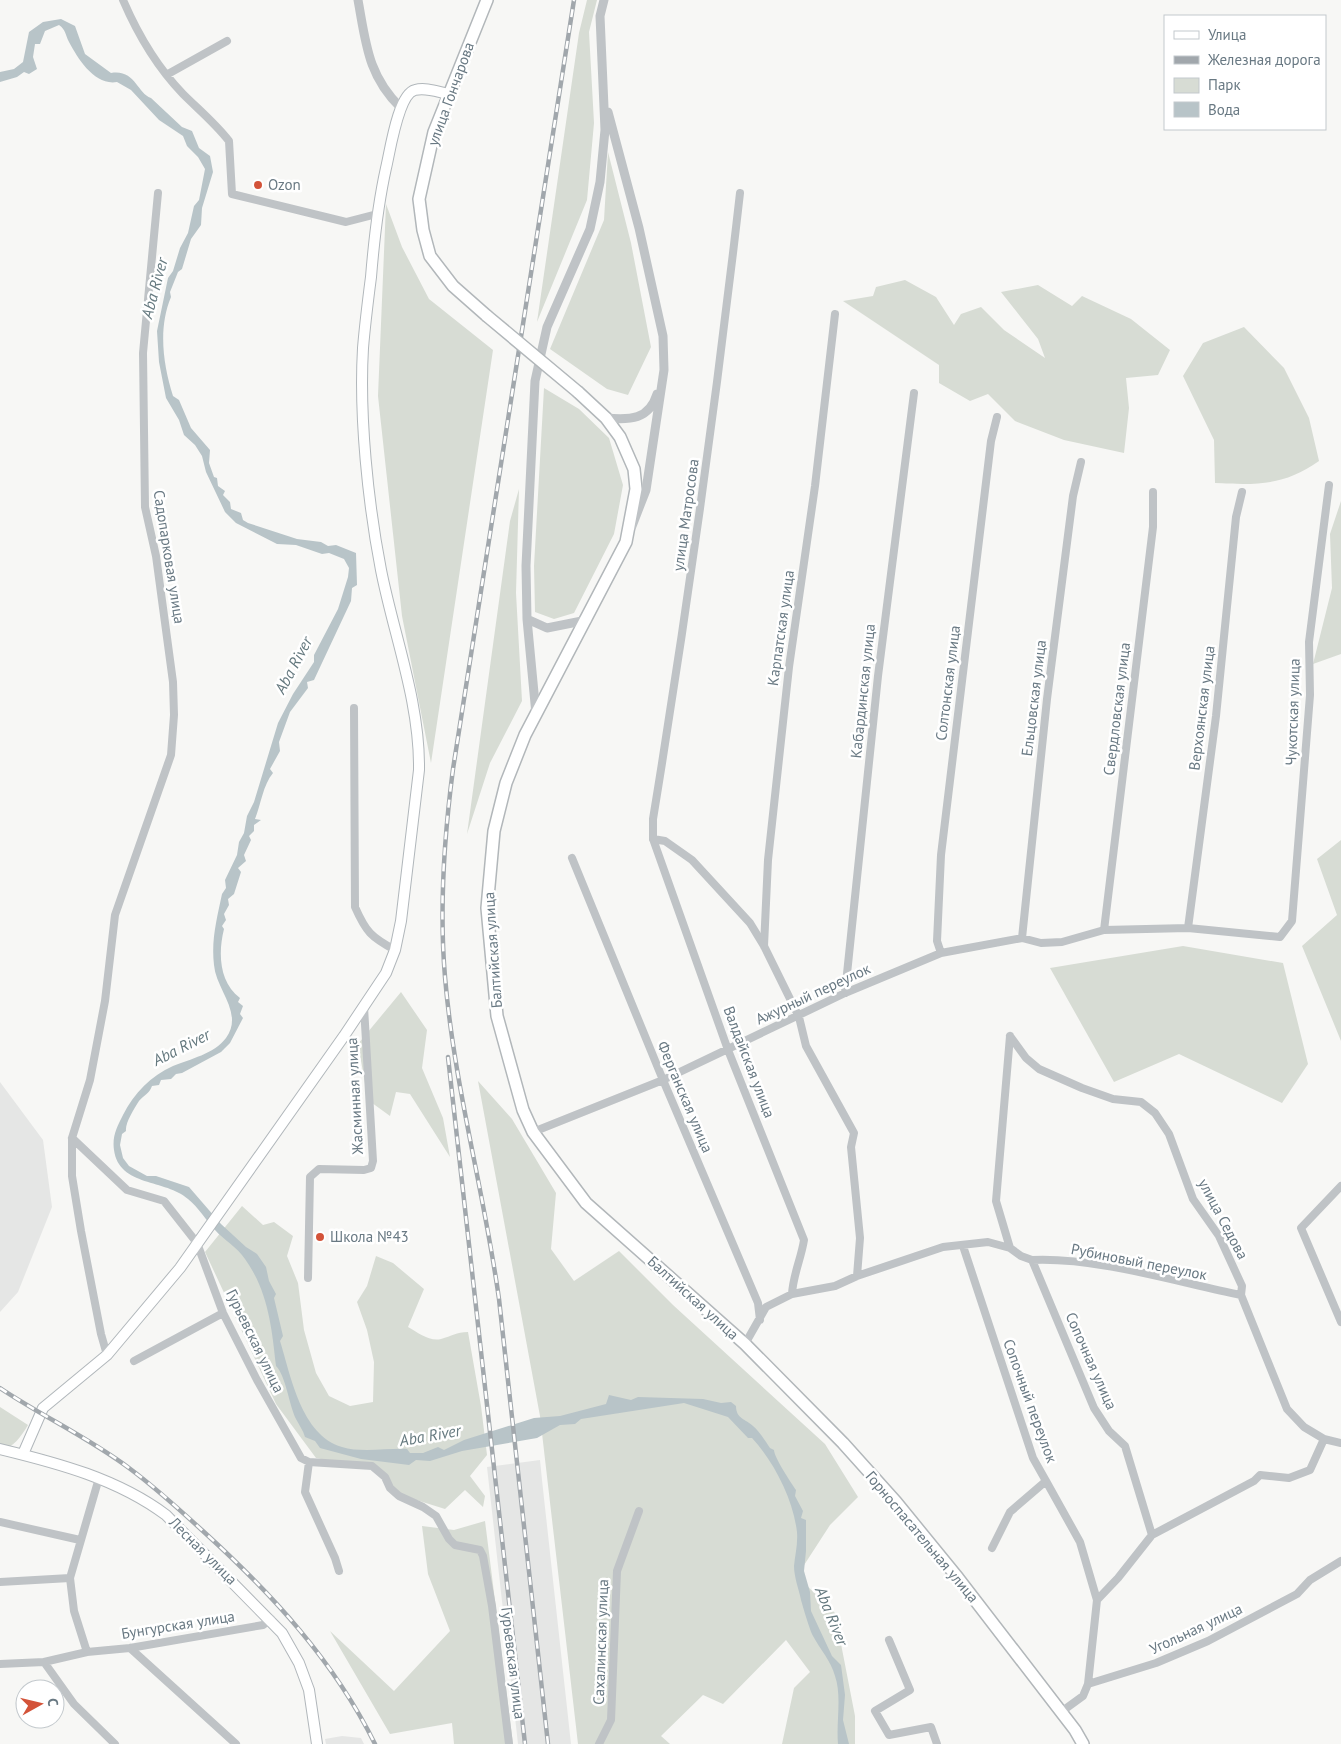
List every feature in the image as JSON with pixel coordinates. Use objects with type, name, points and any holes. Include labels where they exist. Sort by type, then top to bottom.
[{"type":"main road","name":"улица Гончарова","points":[[487,0],[434,132],[419,199],[422,230],[430,256],[453,286],[578,392]]},
{"type":"main road","points":[[22,1454],[43,1408],[107,1355],[180,1268],[364,1007],[386,973],[395,950],[401,921],[420,749],[415,716],[381,568],[366,452],[362,391],[363,348],[377,214],[395,125],[406,96],[413,90],[422,89],[448,94]]},
{"type":"main road","name":"Балтийская улица","points":[[578,392],[606,418],[620,437],[634,469],[636,489],[626,542],[587,620],[524,735],[506,783],[494,831],[487,908],[497,1016],[523,1110],[533,1132],[586,1203],[744,1344]]},
{"type":"main road","name":"Горноспасательная улица","points":[[744,1344],[843,1443],[896,1502],[958,1578],[1075,1730],[1083,1744]]},
{"type":"main road","name":"Лесная улица","points":[[0,1449],[99,1478],[147,1500],[166,1515],[271,1619],[282,1633],[300,1663],[309,1690],[317,1744]]},
{"type":"street","points":[[358,0],[366,48],[380,84],[401,108]]},
{"type":"street","points":[[536,714],[528,619],[526,566],[535,381],[547,327],[590,229],[600,182],[605,130],[600,16],[604,0]]},
{"type":"street","points":[[126,1],[137,33],[182,92],[229,141],[232,194],[346,222],[377,214]]},
{"type":"street","points":[[168,74],[227,41]]},
{"type":"street","points":[[604,95],[658,308],[663,336],[664,370],[646,490],[626,542]]},
{"type":"street","name":"улица Матросова","points":[[653,839],[653,819],[686,617],[715,403],[740,193]]},
{"type":"street","name":"Садопарковая улица","points":[[72,1138],[90,1080],[105,1001],[115,915],[171,755],[174,715],[173,682],[157,566],[145,507],[144,353],[158,194]]},
{"type":"street","name":"Карпатская улица","points":[[764,946],[768,860],[789,667],[815,486],[835,314]]},
{"type":"street","points":[[606,418],[630,419],[641,417],[649,411],[655,401],[664,370]]},
{"type":"street","name":"Кабардинская улица","points":[[846,993],[878,676],[914,393]]},
{"type":"street","name":"Солтонская улица","points":[[941,953],[937,941],[941,855],[991,441],[997,417]]},
{"type":"street","name":"Ельцовская улица","points":[[1022,938],[1047,699],[1073,496],[1081,462]]},
{"type":"street","name":"Чукотская улица","points":[[1188,928],[1280,937],[1292,920],[1310,695],[1308,642],[1329,485]]},
{"type":"street","name":"Свердловская улица","points":[[1104,930],[1153,527],[1153,492]]},
{"type":"street","name":"Верхоянская улица","points":[[1188,928],[1216,716],[1236,517],[1242,492]]},
{"type":"street","points":[[528,619],[547,628],[587,620]]},
{"type":"street","points":[[354,708],[355,907],[365,929],[379,941],[395,950]]},
{"type":"street","name":"Карпатская улица","points":[[653,839],[664,841],[692,860],[750,923],[764,946],[799,1017],[806,1046],[854,1133],[851,1148],[860,1238],[857,1276]]},
{"type":"street","name":"Валдайская улица","points":[[653,839],[728,1050],[804,1240],[800,1262],[793,1278],[792,1294]]},
{"type":"street","name":"Ферганская улица","points":[[572,858],[663,1080],[758,1303],[760,1320]]},
{"type":"street","points":[[1022,938],[1041,944],[1062,942],[1104,930],[1188,928]]},
{"type":"street","name":"Ажурный переулок","points":[[533,1132],[663,1080],[846,993],[941,953],[1022,938]]},
{"type":"street","name":"Жасминная улица","points":[[308,1278],[310,1177],[319,1169],[364,1170],[371,1168],[373,1161],[364,1007]]},
{"type":"street","name":"улица Седова","points":[[1010,1248],[996,1201],[1010,1036],[1026,1058],[1039,1069],[1113,1100],[1141,1102],[1156,1113],[1169,1134],[1193,1199],[1219,1236],[1242,1286],[1241,1295],[1287,1410],[1304,1427],[1324,1439],[1341,1443]]},
{"type":"street","points":[[72,1138],[72,1176],[100,1334],[107,1355]]},
{"type":"street","name":"Гурьевская улица","points":[[72,1138],[127,1190],[164,1201],[199,1240],[223,1313],[257,1380],[301,1458],[309,1462],[372,1466],[385,1477],[390,1488],[399,1496],[423,1507],[436,1516],[449,1539],[455,1545],[480,1550],[483,1556],[492,1606],[509,1744]]},
{"type":"street","points":[[1341,1186],[1301,1228],[1341,1322]]},
{"type":"street","points":[[744,1344],[766,1307],[792,1294],[835,1286],[857,1276],[943,1247],[988,1242],[1010,1248],[1021,1256],[1032,1260]]},
{"type":"street","name":"Сопочный переулок","points":[[962,1246],[1034,1458],[1046,1481],[1010,1512],[992,1548]]},
{"type":"street","name":"Рубиновый переулок","points":[[1032,1260],[1047,1259],[1109,1267],[1241,1295]]},
{"type":"street","name":"Сопочная улица","points":[[1032,1260],[1094,1408],[1109,1431],[1125,1446],[1152,1535]]},
{"type":"street","points":[[134,1361],[223,1313]]},
{"type":"street","points":[[1097,1600],[1118,1578],[1152,1535],[1254,1480],[1260,1474],[1289,1478],[1310,1470],[1324,1439]]},
{"type":"street","points":[[309,1462],[306,1492],[335,1558],[339,1572]]},
{"type":"street","points":[[87,1652],[74,1611],[70,1578],[99,1478]]},
{"type":"street","points":[[1046,1481],[1080,1542],[1097,1600],[1088,1684],[1083,1696],[1061,1712]]},
{"type":"street","name":"Сахалинская улица","points":[[599,1744],[612,1720],[617,1571],[639,1511]]},
{"type":"street","points":[[0,1522],[80,1540]]},
{"type":"street","name":"Угольная улица","points":[[1088,1684],[1156,1663],[1208,1641],[1296,1594],[1310,1580],[1341,1561]]},
{"type":"street","points":[[0,1582],[70,1578]]},
{"type":"street","name":"Бунгурская улица","points":[[0,1664],[44,1662],[87,1652],[130,1648],[264,1625],[271,1619]]},
{"type":"street","points":[[889,1640],[910,1690],[874,1711],[889,1735],[931,1727],[937,1744]]},
{"type":"street","points":[[130,1648],[236,1744]]},
{"type":"street","points":[[44,1662],[74,1704],[116,1744]]},
{"type":"shaded area","points":[[0,1082],[43,1140],[52,1207],[18,1292],[0,1312]]},
{"type":"shaded area","points":[[540,1460],[571,1744],[518,1744],[487,1467]]},
{"type":"shaded area","points":[[342,1736],[361,1738],[364,1744],[326,1744],[325,1739]]},
{"type":"green space","points":[[587,0],[597,0],[589,32],[594,123],[587,200],[537,322],[579,33]]},
{"type":"green space","points":[[608,152],[631,243],[651,347],[628,395],[607,389],[550,349],[604,220]]},
{"type":"green space","points":[[386,204],[402,247],[429,299],[493,350],[431,763],[402,616],[378,396]]},
{"type":"green space","points":[[905,280],[936,297],[954,325],[961,314],[981,307],[1004,330],[1045,358],[1038,339],[1001,292],[1038,285],[1072,306],[1082,296],[1131,319],[1170,350],[1158,375],[1126,378],[1129,408],[1124,453],[1064,440],[1015,421],[988,394],[970,401],[939,383],[939,365],[843,301],[873,296],[876,287]]},
{"type":"green space","points":[[1244,327],[1284,368],[1309,418],[1319,461],[1294,475],[1269,482],[1257,484],[1215,483],[1214,440],[1183,376],[1203,343]]},
{"type":"green space","points":[[544,388],[579,409],[609,438],[623,485],[614,534],[574,613],[554,619],[535,612],[534,566]]},
{"type":"green space","points":[[519,489],[516,593],[522,701],[490,763],[467,834],[510,521]]},
{"type":"green space","points":[[1341,501],[1341,654],[1313,664],[1332,588],[1330,534]]},
{"type":"green space","points":[[1341,840],[1341,1041],[1302,946],[1337,915],[1317,859]]},
{"type":"green space","points":[[1183,946],[1283,963],[1308,1064],[1282,1103],[1179,1054],[1114,1082],[1050,968]]},
{"type":"green space","points":[[401,992],[427,1030],[422,1068],[443,1118],[450,1157],[410,1094],[396,1092],[390,1116],[368,1100],[358,1044]]},
{"type":"green space","points":[[478,1081],[512,1119],[556,1193],[551,1249],[574,1281],[619,1251],[673,1305],[825,1444],[858,1497],[830,1525],[797,1576],[835,1613],[855,1716],[855,1744],[782,1744],[794,1688],[810,1672],[786,1640],[723,1704],[703,1695],[661,1736],[670,1744],[578,1744],[540,1416]]},
{"type":"green space","points":[[242,1206],[263,1225],[274,1222],[293,1236],[287,1256],[298,1283],[304,1330],[316,1373],[329,1396],[350,1406],[373,1402],[374,1362],[367,1330],[357,1302],[367,1286],[376,1256],[393,1263],[424,1289],[408,1327],[424,1336],[437,1340],[457,1333],[468,1332],[481,1406],[487,1455],[470,1476],[485,1496],[483,1507],[465,1490],[445,1509],[394,1493],[383,1471],[316,1458],[276,1404],[205,1252]]},
{"type":"green space","points":[[0,1407],[28,1425],[17,1441],[10,1447],[0,1451]]},
{"type":"green space","points":[[485,1521],[513,1744],[454,1744],[452,1723],[390,1734],[330,1631],[394,1691],[450,1631],[428,1574],[422,1526],[454,1530]]},
{"type":"water","points":[[61,19],[75,26],[85,54],[111,73],[119,73],[131,78],[146,95],[182,127],[192,131],[199,148],[210,156],[213,172],[202,208],[201,225],[191,239],[182,269],[178,272],[170,292],[171,297],[164,321],[163,346],[173,396],[179,400],[191,428],[210,450],[209,463],[214,477],[217,478],[218,486],[225,491],[223,495],[230,502],[231,509],[241,513],[243,520],[248,523],[297,539],[321,542],[328,546],[336,545],[356,553],[357,585],[352,588],[351,601],[314,680],[307,682],[308,688],[290,712],[279,742],[280,751],[270,769],[273,773],[264,789],[255,819],[261,820],[254,825],[254,831],[249,836],[251,840],[244,855],[246,861],[238,868],[241,872],[234,894],[228,899],[229,905],[224,914],[226,920],[222,926],[224,929],[221,948],[222,966],[228,984],[240,998],[238,1002],[243,1006],[240,1014],[243,1018],[230,1043],[221,1052],[182,1073],[176,1074],[171,1079],[161,1080],[159,1085],[152,1086],[148,1093],[139,1101],[128,1120],[126,1131],[122,1134],[120,1145],[123,1158],[129,1166],[147,1176],[156,1176],[189,1187],[221,1224],[246,1247],[257,1254],[266,1267],[269,1281],[276,1294],[274,1298],[283,1336],[280,1341],[300,1403],[307,1417],[317,1430],[328,1440],[342,1447],[366,1450],[407,1449],[410,1453],[423,1453],[438,1447],[444,1450],[464,1440],[534,1418],[560,1416],[606,1404],[609,1395],[631,1400],[638,1397],[703,1399],[721,1403],[731,1402],[736,1406],[738,1414],[755,1428],[770,1448],[774,1450],[796,1490],[795,1496],[803,1511],[801,1518],[806,1520],[804,1571],[810,1592],[811,1611],[832,1656],[841,1665],[845,1695],[843,1720],[849,1744],[838,1744],[837,1684],[831,1665],[812,1633],[803,1608],[794,1566],[797,1532],[787,1494],[768,1458],[752,1438],[748,1438],[728,1417],[684,1403],[581,1419],[575,1424],[560,1425],[537,1438],[462,1451],[430,1461],[416,1460],[409,1465],[361,1459],[320,1448],[315,1441],[305,1437],[296,1419],[285,1383],[276,1366],[273,1338],[264,1297],[253,1271],[245,1259],[215,1230],[188,1199],[168,1188],[134,1176],[118,1162],[114,1150],[115,1132],[127,1107],[138,1092],[150,1080],[165,1070],[201,1055],[221,1044],[231,1029],[231,1011],[216,974],[213,956],[215,929],[222,894],[226,888],[225,880],[237,855],[247,816],[254,802],[278,723],[293,694],[314,662],[314,655],[338,609],[349,568],[344,559],[329,553],[322,554],[296,545],[277,544],[236,523],[225,512],[206,472],[202,456],[195,445],[184,435],[179,420],[166,398],[159,362],[157,331],[168,278],[173,271],[180,248],[188,233],[194,206],[199,200],[205,169],[198,157],[187,146],[183,136],[159,120],[131,90],[117,82],[101,80],[88,70],[77,56],[64,30],[59,25],[45,31],[40,44],[35,44],[33,57],[37,69],[29,74],[24,72],[17,77],[0,82],[0,72],[14,69],[23,62],[29,32],[43,22]]},
{"type":"railway","points":[[548,1744],[499,1299],[486,1218],[455,1058],[445,977],[442,925],[445,847],[453,769],[574,0]]},
{"type":"railway","points":[[448,1057],[525,1744]]},
{"type":"railway","points":[[0,1388],[98,1447],[129,1468],[168,1499],[229,1556],[277,1604],[321,1657],[341,1685],[375,1744]]},
{"type":"place","name":"Ozon","points":[[258,185]]},
{"type":"place","name":"Школа №43","points":[[320,1237]]},
{"type":"water label","name":"Aba River","points":[[154,288]]},
{"type":"water label","name":"Aba River","points":[[293,665]]},
{"type":"water label","name":"Aba River","points":[[181,1047]]},
{"type":"water label","name":"Aba River","points":[[430,1435]]},
{"type":"water label","name":"Aba River","points":[[832,1616]]}]
